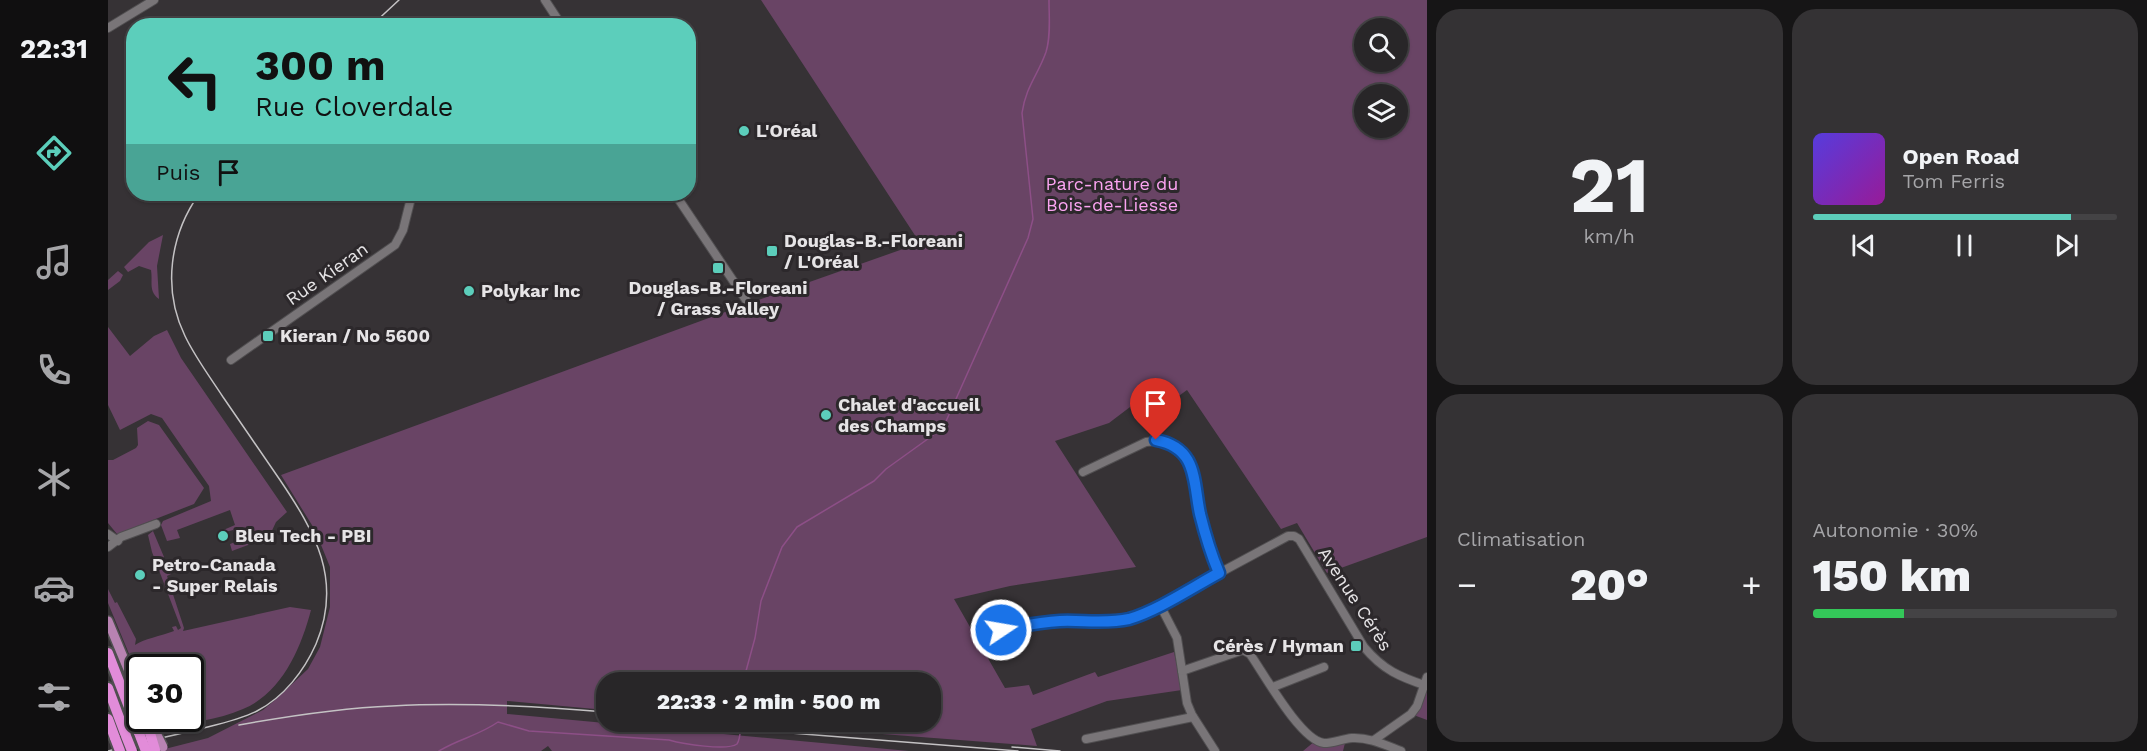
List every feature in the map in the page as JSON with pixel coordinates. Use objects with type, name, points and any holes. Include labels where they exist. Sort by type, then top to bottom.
[{"type":"highway","points":[[108,653],[126,689]]},
{"type":"highway","points":[[108,688],[121,737],[120,751]]},
{"type":"highway","points":[[108,719],[132,751]]},
{"type":"highway","points":[[146,751],[147,732]]},
{"type":"highway","points":[[147,732],[156,751]]},
{"type":"main road","points":[[108,621],[126,664]]},
{"type":"main road","points":[[148,732],[165,751]]},
{"type":"street","points":[[108,28],[154,0]]},
{"type":"street","points":[[545,0],[557,18]]},
{"type":"street","name":"Rue Kieran","points":[[231,360],[394,244],[403,230],[410,201]]},
{"type":"street","points":[[680,201],[746,300]]},
{"type":"street","points":[[982,639],[1001,630],[1032,623],[1129,618],[1219,573],[1205,532],[1193,472],[1187,457],[1175,445],[1156,440],[1146,442],[1083,472]]},
{"type":"street","points":[[108,547],[121,537],[156,524]]},
{"type":"street","points":[[108,534],[118,541]]},
{"type":"street","name":"Avenue Cérès","points":[[1219,573],[1288,536],[1294,536],[1299,539],[1364,647],[1376,662],[1387,670],[1426,686]]},
{"type":"street","points":[[1160,604],[1177,638],[1187,703],[1193,717],[1215,751]]},
{"type":"street","points":[[1182,671],[1243,650],[1250,654],[1299,726],[1312,738],[1322,743],[1352,738],[1374,740],[1401,751]]},
{"type":"street","points":[[1273,687],[1324,667]]},
{"type":"street","points":[[1374,740],[1411,714],[1426,686],[1427,677]]},
{"type":"street","points":[[1086,739],[1193,717]]},
{"type":"green space","name":"Parc-nature du Bois-de-Liesse","points":[[761,0],[1427,0],[1427,537],[1327,573],[1297,523],[1281,529],[1187,390],[1176,398],[1163,382],[1109,423],[1055,441],[1136,567],[1010,586],[954,599],[1005,688],[1029,685],[1033,695],[1095,672],[1098,677],[1174,652],[1182,690],[1107,701],[1031,729],[1037,746],[857,732],[941,732],[941,672],[596,672],[596,709],[507,701],[507,714],[596,722],[596,732],[703,732],[909,751],[552,751],[548,746],[541,751],[157,751],[208,738],[263,710],[308,669],[320,647],[330,607],[330,567],[315,530],[281,475],[920,243]]},
{"type":"green space","points":[[163,235],[157,266],[159,299],[153,293],[151,270],[139,266],[128,272],[124,267],[149,242]]},
{"type":"green space","points":[[118,271],[123,275],[120,281],[108,290],[108,280]]},
{"type":"green space","points":[[108,327],[130,356],[154,336],[167,330],[181,358],[287,512],[276,522],[269,537],[232,551],[230,544],[238,541],[233,530],[221,533],[235,525],[230,510],[177,530],[180,538],[167,541],[161,525],[163,521],[211,501],[209,486],[162,418],[151,414],[120,430],[108,405]]},
{"type":"green space","points":[[148,421],[159,425],[204,488],[194,504],[117,534],[108,523],[108,460],[113,460],[136,448],[138,445],[137,428]]},
{"type":"green space","points":[[153,531],[164,557],[161,565],[163,569],[167,565],[171,574],[167,576],[183,631],[290,607],[311,610],[302,639],[288,668],[269,692],[257,702],[243,709],[204,721],[204,654],[129,654],[108,603],[108,589],[136,639],[135,645],[174,631],[172,627],[176,626],[178,630],[181,628],[152,552],[148,535]]},
{"type":"green space","points":[[1427,686],[1427,720],[1411,714]]},
{"type":"green space","points":[[1315,741],[1329,746],[1345,743],[1343,751],[1303,751]]},
{"type":"waterway","points":[[746,672],[755,638],[761,601],[782,547],[797,527],[874,481],[886,469],[943,428],[1028,238],[1033,219],[1022,113],[1026,95],[1048,46],[1049,0]]},
{"type":"waterway","points":[[439,751],[498,722],[529,731],[669,740],[715,747],[737,744],[740,732]]},
{"type":"tram line","points":[[380,18],[399,0]]},
{"type":"tram line","points":[[108,751],[233,720],[267,705],[284,691],[306,664],[324,621],[327,599],[326,578],[314,538],[293,499],[198,359],[178,318],[173,300],[173,263],[181,227],[195,201]]},
{"type":"tram line","points":[[239,725],[334,711],[419,705],[499,705],[596,711]]},
{"type":"tram line","points":[[779,732],[1018,751]]},
{"type":"tram line","points":[[1012,747],[1060,751]]},
{"type":"place","name":"L'Oréal","points":[[744,131]]},
{"type":"place","name":"Douglas-B.-Floreani / L'Oréal","points":[[772,251]]},
{"type":"place","name":"Douglas-B.-Floreani / Grass Valley","points":[[718,268]]},
{"type":"place","name":"Polykar Inc","points":[[469,291]]},
{"type":"place","name":"Kieran / No 5600","points":[[268,336]]},
{"type":"place","name":"Chalet d'accueil des Champs","points":[[826,415]]},
{"type":"place","name":"Bleu Tech - PBI","points":[[223,536]]},
{"type":"place","name":"Petro-Canada - Super Relais","points":[[140,575]]},
{"type":"place","name":"Cérès / Hyman","points":[[1356,646]]},
{"type":"route","points":[[1001,630],[1032,623],[1112,621],[1129,618],[1219,573],[1211,555],[1200,514],[1190,463],[1175,445],[1156,440]]}]
